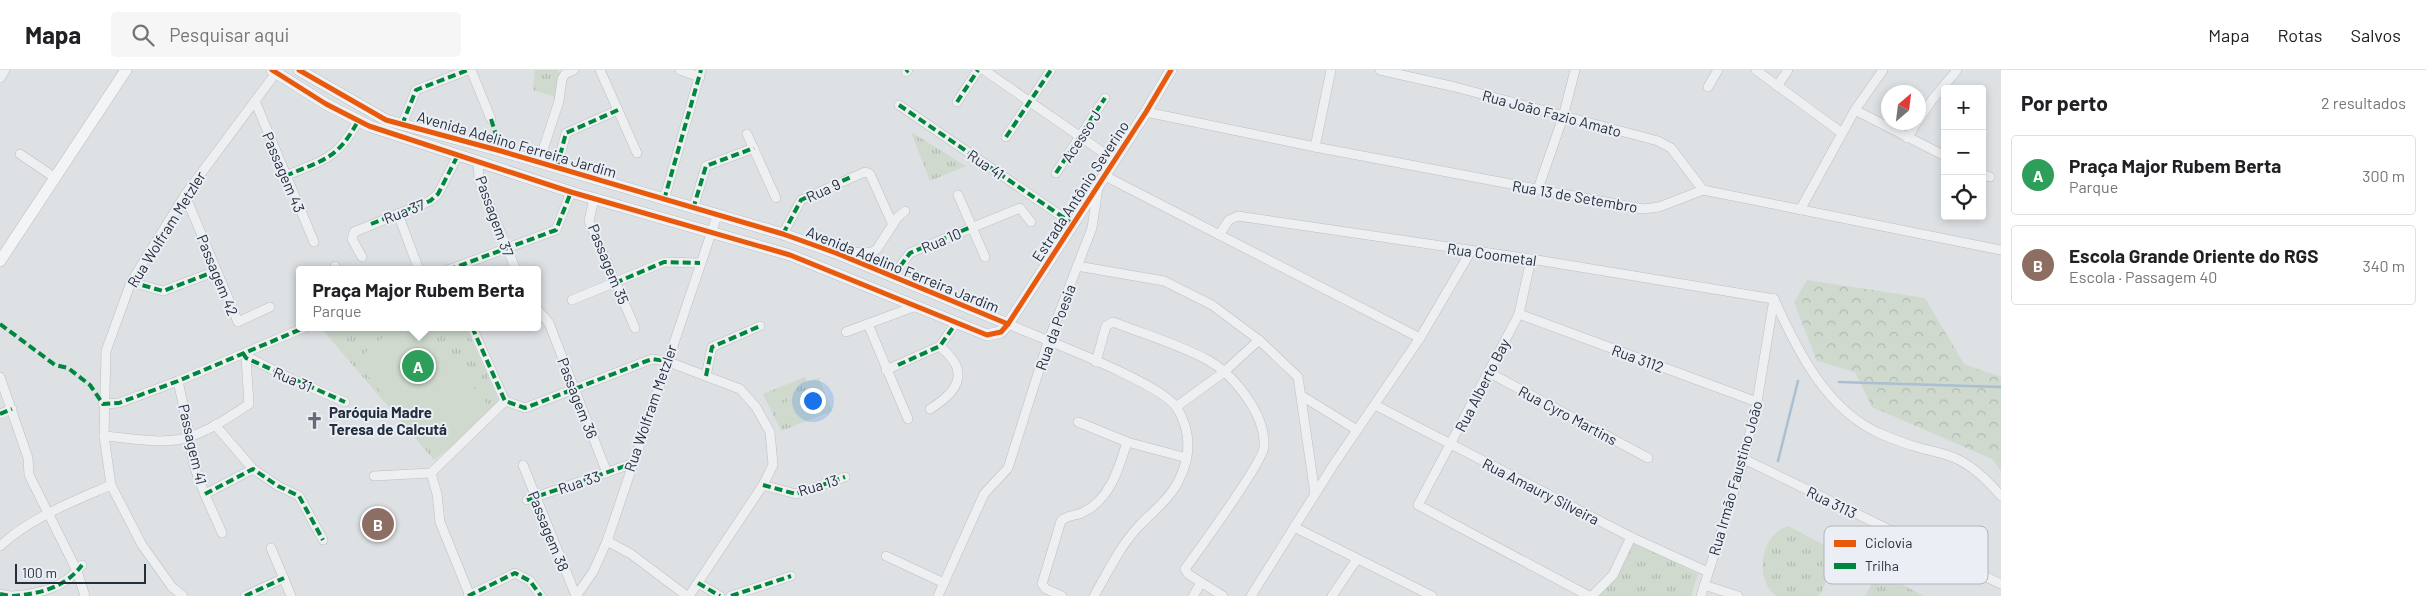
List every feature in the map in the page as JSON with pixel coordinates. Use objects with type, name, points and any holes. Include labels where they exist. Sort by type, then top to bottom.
[{"type":"main road","points":[[0,261],[126,70]]},
{"type":"main road","name":"Avenida Adelino Ferreira Jardim","points":[[275,71],[358,121],[538,182],[790,255],[956,323],[994,335],[1001,332],[1008,324],[836,253],[783,234],[692,209],[540,162],[402,125],[370,113],[299,70]]},
{"type":"main road","name":"Estrada Antônio Severino","points":[[1008,324],[1105,176],[1171,70]]},
{"type":"main road","points":[[512,173],[516,165],[516,156]]},
{"type":"main road","points":[[538,182],[533,170],[540,162]]},
{"type":"street","points":[[0,78],[5,70]]},
{"type":"street","points":[[402,125],[416,90],[469,70],[491,118]]},
{"type":"street","points":[[540,162],[559,101],[562,79],[565,74],[574,70]]},
{"type":"street","points":[[600,70],[637,153]]},
{"type":"street","points":[[664,200],[701,73],[680,70]]},
{"type":"street","points":[[957,102],[978,70]]},
{"type":"street","points":[[984,70],[1114,160]]},
{"type":"street","points":[[1006,137],[1051,70]]},
{"type":"street","points":[[1315,147],[1331,70]]},
{"type":"street","name":"Rua João Fazio Amato","points":[[1380,70],[1455,87],[1658,141],[1671,148],[1703,190]]},
{"type":"street","points":[[1538,189],[1563,117],[1575,70]]},
{"type":"street","points":[[1708,87],[1718,70]]},
{"type":"street","points":[[1756,70],[1842,133]]},
{"type":"street","points":[[1777,86],[1788,70]]},
{"type":"street","points":[[1800,210],[1855,110],[1882,70]]},
{"type":"street","points":[[1926,109],[1957,70]]},
{"type":"street","name":"Rua Wolfram Metzler","points":[[183,596],[172,587],[142,545],[111,485],[104,436],[103,404],[106,351],[131,282],[185,195],[275,71]]},
{"type":"street","name":"Acesso J","points":[[1056,173],[1105,98]]},
{"type":"street","name":"Passagem 43","points":[[255,101],[314,242]]},
{"type":"street","name":"Rua 41","points":[[899,105],[1073,224]]},
{"type":"street","points":[[557,167],[566,133],[618,110]]},
{"type":"street","points":[[1855,110],[1941,154]]},
{"type":"street","name":"Rua 13 de Setembro","points":[[1146,112],[1315,147],[1643,209],[1659,207],[1703,190]]},
{"type":"street","points":[[285,176],[330,158],[347,142],[358,121]]},
{"type":"street","points":[[1907,138],[1912,130]]},
{"type":"street","points":[[747,134],[776,198]]},
{"type":"street","points":[[692,209],[706,166],[754,148]]},
{"type":"street","points":[[20,154],[54,177]]},
{"type":"street","name":"Rua 37","points":[[362,257],[352,239],[354,232],[430,201],[438,194],[458,155]]},
{"type":"street","name":"Passagem 37","points":[[478,162],[479,180],[514,266]]},
{"type":"street","name":"Rua 9","points":[[783,234],[801,200],[865,172],[870,174],[893,224]]},
{"type":"street","name":"Estrada Antônio Severino","points":[[1105,176],[1420,338]]},
{"type":"street","name":"Rua da Poesia","points":[[944,583],[984,494],[1008,468],[1048,342],[1092,228],[1098,186]]},
{"type":"street","points":[[1703,190],[2001,250]]},
{"type":"street","points":[[459,266],[556,230],[571,192]]},
{"type":"street","name":"Passagem 42","points":[[185,195],[238,322],[270,307]]},
{"type":"street","points":[[958,195],[985,257]]},
{"type":"street","name":"Passagem 35","points":[[594,199],[589,221],[635,328]]},
{"type":"street","name":"Rua 10","points":[[893,276],[910,253],[971,227],[1020,208],[1031,222]]},
{"type":"street","points":[[836,253],[872,252],[877,249],[893,224],[905,211]]},
{"type":"street","points":[[398,214],[418,266]]},
{"type":"street","name":"Rua Wolfram Metzler","points":[[576,596],[593,572],[607,541],[631,464],[717,216]]},
{"type":"street","name":"Rua Coometal","points":[[1219,235],[1229,220],[1238,216],[1471,252],[1531,259],[1774,299]]},
{"type":"street","points":[[1251,596],[1315,494],[1420,338],[1471,252]]},
{"type":"street","name":"Rua Alberto Bay","points":[[1531,259],[1519,314],[1452,445],[1418,505],[1591,596]]},
{"type":"street","points":[[572,300],[664,262],[700,263]]},
{"type":"street","points":[[1077,266],[1164,281],[1212,305],[1259,340],[1298,377],[1315,494]]},
{"type":"street","points":[[131,282],[163,291],[216,271]]},
{"type":"street","points":[[1774,299],[1795,344],[1812,372],[1846,411],[1862,424],[1880,433],[1958,459],[1981,476],[2001,496]]},
{"type":"street","name":"Rua Irmão Faustino João","points":[[1701,596],[1744,459],[1757,402],[1774,299]]},
{"type":"street","points":[[846,332],[916,306]]},
{"type":"street","name":"Passagem 36","points":[[541,314],[549,323],[607,473]]},
{"type":"street","name":"Rua 3112","points":[[1519,314],[1757,402]]},
{"type":"street","points":[[1096,362],[1106,326],[1113,322],[1206,359],[1224,372],[1256,408],[1260,420],[1264,449],[1252,471],[1185,569],[1185,572],[1223,596]]},
{"type":"street","points":[[886,370],[940,346],[956,323]]},
{"type":"street","points":[[868,324],[908,419]]},
{"type":"street","name":"Avenida Adelino Ferreira Jardim","points":[[1008,324],[1146,384],[1176,407]]},
{"type":"street","points":[[706,376],[712,347],[760,326]]},
{"type":"street","points":[[103,404],[119,403],[178,381],[244,355],[297,331]]},
{"type":"street","points":[[474,331],[504,401],[525,408],[574,387],[652,359],[666,361],[740,389],[756,406],[770,432],[772,465],[763,485],[688,596],[631,554],[607,541]]},
{"type":"street","points":[[1094,596],[1120,551],[1139,526],[1160,507],[1179,482],[1187,458],[1188,432],[1176,407],[1224,372],[1259,340]]},
{"type":"street","points":[[930,408],[949,396],[958,376],[956,365],[940,346]]},
{"type":"street","points":[[104,436],[170,440],[191,436],[215,425],[249,404],[244,355]]},
{"type":"street","name":"Rua 31","points":[[244,355],[345,402]]},
{"type":"street","name":"Rua Cyro Martins","points":[[1488,372],[1648,458]]},
{"type":"street","points":[[0,377],[28,458],[28,475],[47,514],[80,568],[86,596]]},
{"type":"street","name":"Passagem 41","points":[[178,381],[191,436],[191,450],[205,494],[222,533]]},
{"type":"street","points":[[1302,396],[1357,430]]},
{"type":"street","points":[[374,476],[431,473],[504,401]]},
{"type":"street","name":"Rua Amaury Silveira","points":[[1375,405],[1631,537],[1708,572]]},
{"type":"street","points":[[0,414],[12,409]]},
{"type":"street","points":[[1078,422],[1127,442],[1187,458]]},
{"type":"street","points":[[215,425],[253,469],[278,486],[299,496],[323,540]]},
{"type":"street","points":[[1058,595],[1042,584],[1061,521],[1065,517],[1082,513],[1102,497],[1117,477],[1127,442]]},
{"type":"street","name":"Rua 3113","points":[[1744,459],[1882,526]]},
{"type":"street","name":"Rua 33","points":[[531,499],[631,464]]},
{"type":"street","name":"Passagem 38","points":[[523,465],[531,499],[576,596]]},
{"type":"street","points":[[205,494],[253,469]]},
{"type":"street","points":[[431,473],[437,494],[440,522],[470,596],[515,574],[530,580],[541,596]]},
{"type":"street","name":"Rua 13","points":[[763,485],[796,494],[845,477]]},
{"type":"street","points":[[0,546],[16,531],[47,514],[111,485]]},
{"type":"street","points":[[1294,528],[1432,596]]},
{"type":"street","points":[[1591,596],[1613,575],[1631,537]]},
{"type":"street","points":[[271,548],[291,596]]},
{"type":"street","points":[[886,556],[944,583],[938,596]]},
{"type":"street","points":[[1332,596],[1357,560]]},
{"type":"street","points":[[0,594],[11,596],[31,595],[57,586],[80,568]]},
{"type":"street","points":[[731,596],[791,576]]},
{"type":"street","points":[[246,596],[284,578]]},
{"type":"street","name":"Rua 3113","points":[[1988,578],[2001,584]]},
{"type":"street","points":[[698,583],[720,596]]},
{"type":"street","points":[[1193,596],[1201,583]]},
{"type":"street","points":[[1704,586],[1738,596]]},
{"type":"green space","points":[[535,70],[558,70],[560,73],[555,97],[533,90]]},
{"type":"green space","points":[[911,132],[966,166],[930,181]]},
{"type":"green space","points":[[1807,280],[1925,298],[1964,364],[2001,377],[2001,471],[1992,459],[1872,407],[1855,372],[1817,361],[1794,302]]},
{"type":"green space","points":[[324,331],[468,331],[500,404],[470,432],[434,460]]},
{"type":"green space","points":[[391,331],[426,331],[490,407],[434,455],[355,361]]},
{"type":"green space","points":[[805,377],[807,382],[819,378],[832,411],[781,431],[763,394]]},
{"type":"green space","points":[[819,389],[828,410],[791,424],[783,403]]},
{"type":"green space","points":[[1788,526],[1824,545],[1825,584],[1819,596],[1776,596],[1769,588],[1763,569],[1763,558],[1771,538]]},
{"type":"green space","points":[[1634,542],[1698,574],[1691,596],[1598,596],[1619,574]]},
{"type":"green space","points":[[1872,584],[1901,584],[1924,596],[1865,596]]},
{"type":"waterway","points":[[1778,461],[1798,381]]},
{"type":"waterway","points":[[1839,382],[2001,387]]},
{"type":"marked path","points":[[402,125],[416,90],[468,70]]},
{"type":"marked path","points":[[664,200],[701,70]]},
{"type":"marked path","points":[[957,102],[978,70]]},
{"type":"marked path","points":[[1006,137],[1051,70]]},
{"type":"marked path","points":[[1056,173],[1105,98]]},
{"type":"marked path","points":[[899,105],[1073,224]]},
{"type":"marked path","points":[[557,167],[566,133],[618,110]]},
{"type":"marked path","points":[[491,119],[501,151]]},
{"type":"marked path","points":[[285,176],[319,162],[336,151],[343,144],[358,121]]},
{"type":"marked path","points":[[693,209],[706,166],[754,148]]},
{"type":"marked path","points":[[371,224],[430,201],[438,194],[458,155]]},
{"type":"marked path","points":[[783,234],[801,200],[853,176]]},
{"type":"marked path","points":[[459,266],[556,230],[571,192]]},
{"type":"marked path","points":[[893,276],[910,253],[971,227]]},
{"type":"marked path","points":[[615,283],[664,262],[700,263]]},
{"type":"marked path","points":[[131,282],[163,291],[216,271]]},
{"type":"marked path","points":[[898,365],[940,346],[956,323]]},
{"type":"marked path","points":[[0,324],[55,365],[68,368],[90,385],[103,404],[119,403],[178,381],[297,331]]},
{"type":"marked path","points":[[706,376],[712,347],[760,326]]},
{"type":"marked path","points":[[474,331],[505,401],[525,408],[652,359],[666,361]]},
{"type":"marked path","points":[[243,353],[246,358],[345,402]]},
{"type":"marked path","points":[[0,414],[12,409]]},
{"type":"marked path","points":[[527,500],[631,464]]},
{"type":"marked path","points":[[205,494],[253,469],[278,486],[299,496],[323,540]]},
{"type":"marked path","points":[[763,485],[796,494],[845,477]]},
{"type":"marked path","points":[[12,596],[32,594],[51,588],[68,579],[82,565]]},
{"type":"marked path","points":[[468,596],[515,573],[530,581],[541,596]]},
{"type":"marked path","points":[[731,596],[791,576]]},
{"type":"marked path","points":[[245,596],[284,578]]},
{"type":"marked path","points":[[698,583],[720,596]]},
{"type":"marked path","points":[[0,594],[10,596]]},
{"type":"cycle path","points":[[272,70],[326,104],[369,126],[571,192],[790,255],[987,335],[1001,332],[1008,324],[1146,112],[1171,70]]},
{"type":"cycle path","points":[[299,70],[386,120],[501,151],[783,234],[836,253],[1008,324]]},
{"type":"place","name":"Praça Major Rubem Berta","points":[[418,366]]},
{"type":"place","name":"Paróquia Madre Teresa de Calcutá","points":[[315,421]]},
{"type":"place","name":"Escola Grande Oriente do RGS","points":[[378,524]]}]
